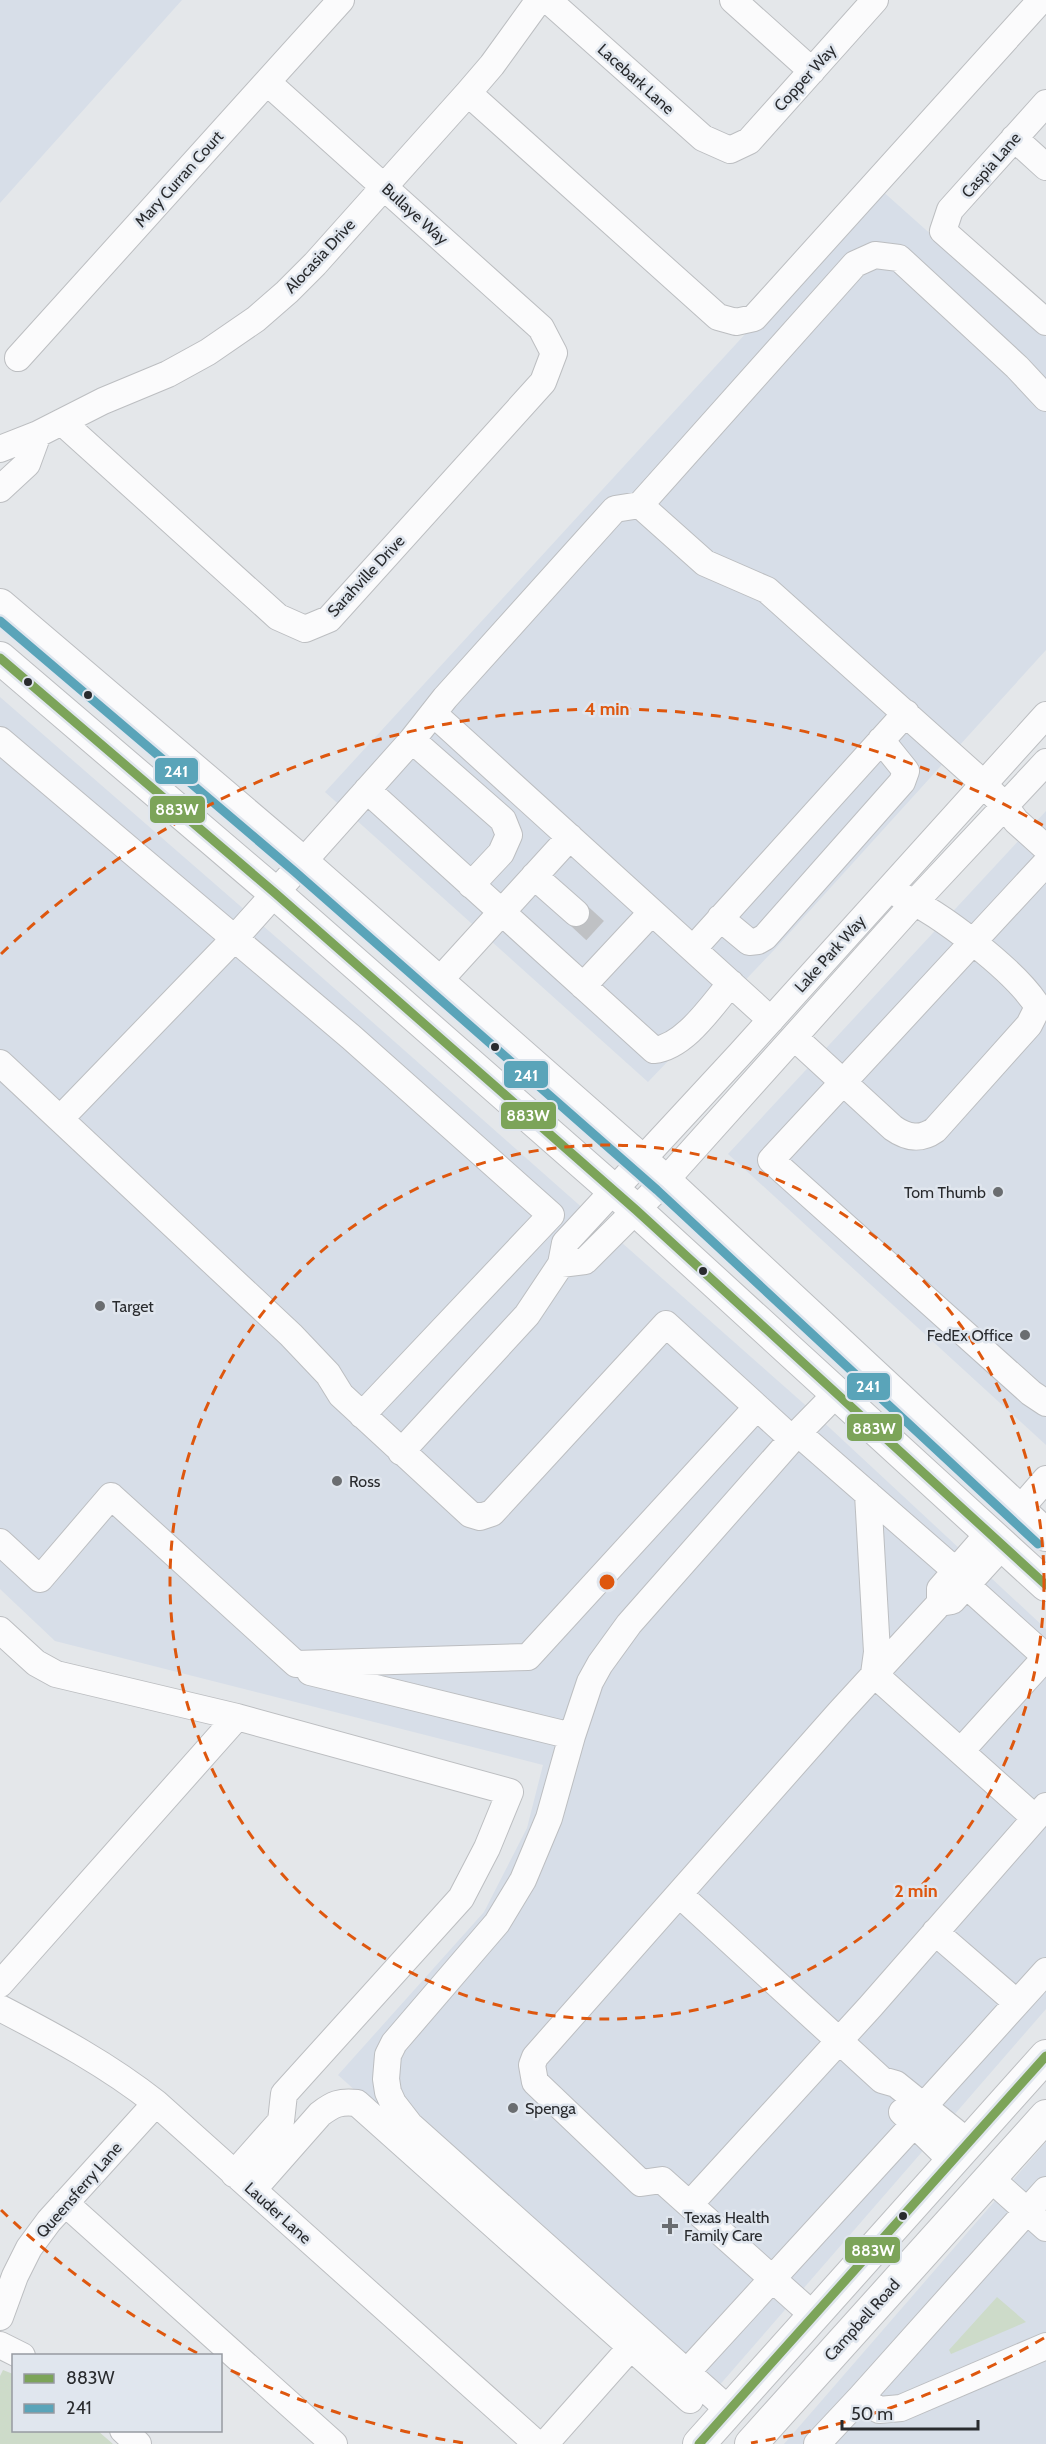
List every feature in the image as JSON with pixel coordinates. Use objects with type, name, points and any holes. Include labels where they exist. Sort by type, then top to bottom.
[{"type":"main road","points":[[0,605],[302,862],[665,1181],[1046,1535]]},
{"type":"main road","points":[[0,658],[275,893],[625,1201],[1046,1585]]},
{"type":"main road","points":[[995,1540],[1019,1510]]},
{"type":"main road","points":[[699,2444],[1046,2056]]},
{"type":"main road","name":"Campbell Road","points":[[764,2440],[1046,2116]]},
{"type":"main road","points":[[961,2152],[990,2178]]},
{"type":"street","name":"Mary Curran Court","points":[[18,358],[341,0]]},
{"type":"street","name":"Alocasia Drive","points":[[0,448],[38,434],[103,400],[168,374],[208,352],[256,319],[315,264],[468,93],[492,65],[539,0]]},
{"type":"street","name":"Lacebark Lane","points":[[548,0],[703,138],[729,150]]},
{"type":"street","points":[[733,0],[812,71]]},
{"type":"street","name":"Copper Way","points":[[729,150],[748,141],[875,0]]},
{"type":"street","points":[[468,93],[718,317],[736,322],[754,318],[1041,0]]},
{"type":"street","name":"Bullaye Way","points":[[267,82],[540,328],[554,352]]},
{"type":"street","name":"Caspia Lane","points":[[1046,103],[950,210],[943,231],[1046,322]]},
{"type":"street","points":[[1014,138],[1046,167]]},
{"type":"street","points":[[60,1119],[234,939],[412,740],[445,698],[615,509],[640,505],[855,264],[875,255],[899,258],[1017,366],[1046,398]]},
{"type":"street","name":"Sarahville Drive","points":[[62,422],[278,617],[305,629],[329,619],[543,382],[554,352]]},
{"type":"street","points":[[0,489],[27,464],[38,434]]},
{"type":"street","points":[[640,505],[705,563],[767,590],[906,713],[1005,806],[1016,821],[1046,849]]},
{"type":"street","points":[[693,949],[906,713]]},
{"type":"street","points":[[434,714],[771,1020]]},
{"type":"street","name":"Lake Park Way","points":[[625,1201],[641,1160],[1046,716]]},
{"type":"street","points":[[0,740],[351,1037],[551,1215],[362,1415]]},
{"type":"street","points":[[412,740],[503,820],[508,835],[501,853],[471,885]]},
{"type":"street","points":[[720,918],[749,942],[765,937],[902,782],[906,771],[881,740]]},
{"type":"street","name":"Lake Park Way","points":[[625,1201],[665,1181],[915,902],[1046,762]]},
{"type":"street","points":[[367,790],[654,1050],[664,1049],[685,1036],[731,983]]},
{"type":"street","points":[[438,982],[570,837]]},
{"type":"street","points":[[1046,863],[771,1160],[1031,1393],[1046,1403]]},
{"type":"street","points":[[534,876],[576,913]]},
{"type":"street","points":[[795,1038],[901,1133],[914,1137],[926,1137],[935,1130],[1029,1025],[1038,1007],[1030,994],[972,943],[915,902],[887,890]]},
{"type":"street","points":[[583,986],[609,942],[652,912]]},
{"type":"street","points":[[0,1063],[315,1358],[341,1395],[470,1514],[486,1517],[492,1513],[666,1324],[756,1407],[868,1494],[1046,1657],[961,1751]]},
{"type":"street","points":[[401,1452],[517,1328],[536,1304],[561,1264],[585,1261],[625,1201]]},
{"type":"street","points":[[729,2410],[410,2125],[393,2103],[386,2079],[386,2066],[393,2043],[483,1941],[511,1902],[523,1880],[549,1818],[590,1682],[613,1644],[796,1436],[836,1394]]},
{"type":"street","points":[[296,1664],[528,1657],[756,1407]]},
{"type":"street","points":[[1019,1510],[1046,1479]]},
{"type":"street","points":[[868,1494],[877,1652],[874,1674]]},
{"type":"street","points":[[0,1542],[40,1579],[111,1496],[296,1664],[310,1672],[572,1736]]},
{"type":"street","points":[[814,2316],[662,2180],[641,2183],[535,2082],[532,2065],[535,2057],[874,1674],[940,1603],[940,1589],[961,1578],[995,1540]]},
{"type":"street","points":[[0,1630],[36,1663],[56,1674],[237,1717],[510,1792],[487,1848],[461,1898],[284,2094],[281,2121],[244,2182]]},
{"type":"street","points":[[690,2204],[840,2040],[1041,1812],[961,1751],[874,1674]]},
{"type":"street","points":[[0,1984],[237,1717]]},
{"type":"street","points":[[679,1894],[882,2080],[896,2084],[919,2115],[961,2152]]},
{"type":"street","points":[[935,1932],[1017,2003]]},
{"type":"street","points":[[687,2372],[1046,1971]]},
{"type":"street","name":"Lauder Lane","points":[[0,2008],[89,2056],[131,2083],[156,2103],[537,2444]]},
{"type":"street","name":"Queensferry Lane","points":[[0,2317],[15,2276],[29,2248],[66,2203],[156,2103]]},
{"type":"street","points":[[244,2182],[333,2104],[357,2103],[690,2400]]},
{"type":"street","points":[[990,2178],[1046,2228]]},
{"type":"street","points":[[818,2444],[1046,2190]]},
{"type":"street","points":[[66,2203],[334,2444]]},
{"type":"street","points":[[0,2345],[20,2354]]},
{"type":"street","points":[[860,2398],[879,2410],[901,2408],[1046,2346]]},
{"type":"street","points":[[545,2444],[632,2348]]},
{"type":"street","points":[[125,2432],[138,2444]]},
{"type":"shaded area","points":[[0,0],[182,0],[0,203]]},
{"type":"shaded area","points":[[879,188],[1046,337],[1046,650],[774,950],[648,1082],[325,792]]},
{"type":"shaded area","points":[[0,697],[300,958],[803,1403],[1046,1629],[1046,2009],[704,2403],[338,2075],[484,1912],[527,1828],[543,1765],[55,1641],[0,1589]]},
{"type":"shaded area","points":[[1046,811],[1046,1445],[728,1154]]},
{"type":"shaded area","points":[[1046,2142],[1046,2444],[784,2444]]},
{"type":"green space","points":[[997,2297],[1026,2322],[951,2354],[949,2350]]},
{"type":"green space","points":[[3,2370],[12,2374],[12,2432],[99,2432],[113,2444],[0,2444],[0,2376]]},
{"type":"tunnel","points":[[576,913],[601,936]]},
{"type":"transit line","name":"241","points":[[0,621],[294,871],[657,1190],[1038,1544]]},
{"type":"transit line","name":"883W","points":[[0,658],[275,893],[636,1210],[1046,1585]]},
{"type":"transit line","name":"883W","points":[[699,2444],[1046,2056]]},
{"type":"place","name":"Tom Thumb","points":[[998,1192]]},
{"type":"place","name":"Target","points":[[100,1306]]},
{"type":"place","name":"FedEx Office","points":[[1025,1335]]},
{"type":"place","name":"Ross","points":[[337,1481]]},
{"type":"place","name":"Spenga","points":[[513,2108]]},
{"type":"place","name":"Texas Health Family Care","points":[[670,2226]]}]
